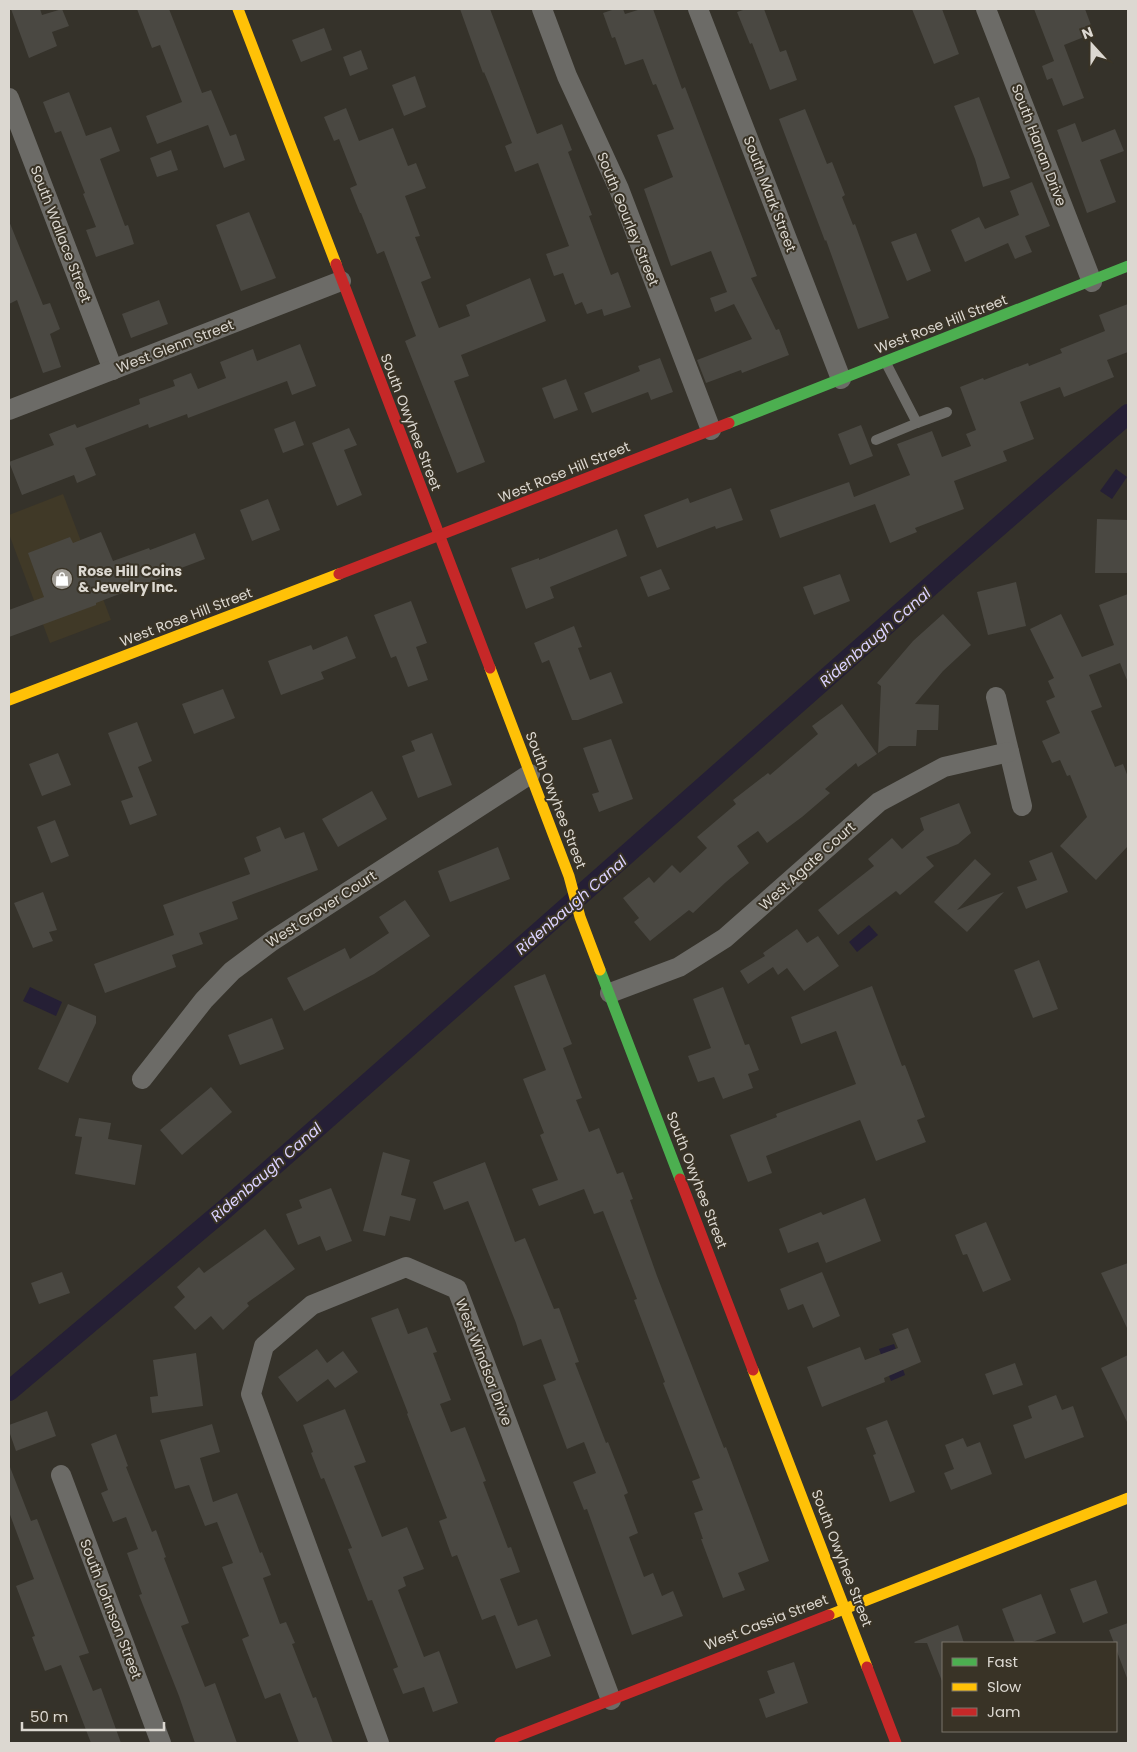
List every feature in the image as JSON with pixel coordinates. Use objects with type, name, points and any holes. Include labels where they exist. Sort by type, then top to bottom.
[{"type":"street","name":"South Owyhee Street","points":[[238,9],[530,774],[568,876],[580,917],[896,1743]]},
{"type":"street","name":"South Gourley Street","points":[[542,9],[567,76],[619,189],[711,430]]},
{"type":"street","name":"South Mark Street","points":[[698,9],[842,379]]},
{"type":"street","name":"South Hanan Drive","points":[[986,9],[1092,282]]},
{"type":"street","name":"South Wallace Street","points":[[9,98],[113,370]]},
{"type":"street","name":"West Rose Hill Street","points":[[9,700],[439,537],[1092,282],[1128,266]]},
{"type":"street","name":"West Glenn Street","points":[[9,410],[342,281]]},
{"type":"street","points":[[996,697],[1022,806]]},
{"type":"street","name":"West Agate Court","points":[[610,993],[679,967],[725,938],[879,802],[944,767],[1009,752]]},
{"type":"street","name":"West Grover Court","points":[[142,1079],[204,1000],[232,971],[272,941],[530,774]]},
{"type":"street","name":"West Windsor Drive","points":[[379,1743],[251,1394],[264,1346],[312,1305],[406,1267],[457,1289],[611,1700]]},
{"type":"street","name":"South Johnson Street","points":[[60,1475],[161,1743]]},
{"type":"street","name":"West Cassia Street","points":[[500,1743],[1128,1498]]},
{"type":"lane","points":[[886,362],[917,423]]},
{"type":"lane","points":[[876,440],[946,412]]},
{"type":"shaded area","points":[[1116,469],[1127,477],[1112,499],[1100,491]]},
{"type":"shaded area","points":[[63,494],[111,620],[50,643],[9,534],[9,515]]},
{"type":"shaded area","points":[[869,925],[878,935],[857,952],[849,942]]},
{"type":"shaded area","points":[[30,987],[62,1002],[56,1016],[23,1001]]},
{"type":"shaded area","points":[[894,1344],[905,1375],[891,1381],[879,1349]]},
{"type":"building","points":[[11,9],[40,9],[42,15],[62,9],[69,26],[52,32],[57,46],[29,58]]},
{"type":"building","points":[[137,9],[169,9],[202,93],[211,90],[230,136],[236,134],[245,160],[224,168],[208,125],[157,144],[146,116],[182,102],[160,45],[152,48]]},
{"type":"building","points":[[460,9],[490,9],[537,134],[562,124],[572,150],[568,152],[592,215],[589,216],[611,275],[618,272],[631,307],[604,316],[602,309],[587,314],[582,302],[575,305],[563,273],[554,276],[546,254],[569,246],[538,163],[515,172],[505,146],[512,143],[483,73]]},
{"type":"building","points":[[615,9],[623,9],[625,14],[641,9],[653,9],[682,89],[685,87],[757,276],[751,278],[776,330],[779,329],[789,355],[742,373],[741,370],[706,383],[697,360],[752,339],[734,304],[715,312],[710,298],[727,292],[711,251],[671,266],[644,189],[673,177],[657,135],[674,129],[656,84],[653,85],[643,59],[625,65],[615,37],[612,38],[603,13]]},
{"type":"building","points":[[746,9],[764,9],[780,52],[786,50],[797,80],[770,90],[752,43],[750,44],[737,12]]},
{"type":"building","points":[[912,9],[942,9],[959,54],[934,64]]},
{"type":"building","points":[[1034,9],[1085,9],[1094,33],[1064,45],[1084,98],[1063,106],[1052,78],[1047,80],[1042,66],[1054,61]]},
{"type":"building","points":[[324,28],[332,50],[301,62],[292,40]]},
{"type":"building","points":[[361,50],[368,69],[350,76],[343,57]]},
{"type":"building","points":[[415,76],[426,107],[404,116],[392,85]]},
{"type":"building","points":[[69,92],[86,136],[111,127],[120,151],[100,159],[125,226],[128,225],[134,244],[96,257],[86,230],[96,227],[83,194],[85,193],[61,131],[55,133],[43,102]]},
{"type":"building","points":[[979,97],[1010,178],[983,187],[975,159],[954,106]]},
{"type":"building","points":[[346,108],[359,141],[393,128],[408,166],[416,163],[426,188],[405,196],[420,236],[415,237],[431,278],[421,282],[439,328],[470,316],[466,305],[530,278],[546,321],[461,355],[469,376],[454,381],[485,462],[457,473],[405,341],[416,336],[384,251],[377,254],[350,188],[357,185],[339,139],[334,141],[324,117]]},
{"type":"building","points":[[805,109],[827,164],[832,162],[845,195],[842,197],[853,225],[855,224],[889,318],[858,329],[779,119]]},
{"type":"building","points":[[1075,123],[1082,142],[1115,129],[1124,151],[1100,160],[1116,202],[1087,213],[1057,130]]},
{"type":"building","points":[[171,150],[178,170],[157,177],[150,158]]},
{"type":"building","points":[[1032,182],[1050,226],[1025,236],[1032,252],[1015,259],[1008,243],[965,262],[951,230],[979,217],[985,229],[1019,215],[1010,191]]},
{"type":"building","points":[[249,212],[276,278],[241,291],[216,225]]},
{"type":"building","points":[[9,221],[43,305],[50,303],[60,329],[50,334],[61,367],[43,373],[17,300],[9,304]]},
{"type":"building","points":[[916,233],[931,271],[907,281],[891,242]]},
{"type":"building","points":[[159,300],[168,324],[131,338],[122,314]]},
{"type":"building","points":[[1128,304],[1128,352],[1107,360],[1114,377],[1064,397],[1060,387],[1020,402],[1034,439],[1003,451],[1007,461],[954,481],[964,509],[915,528],[917,532],[890,543],[875,504],[780,538],[770,510],[849,482],[854,497],[910,475],[897,444],[932,431],[942,457],[971,446],[966,434],[976,430],[960,387],[1028,363],[1029,366],[1062,353],[1060,349],[1105,331],[1099,315]]},
{"type":"building","points":[[300,344],[316,386],[292,395],[287,381],[188,418],[187,414],[149,428],[148,424],[85,448],[96,475],[77,483],[74,475],[22,495],[9,462],[54,445],[49,434],[75,424],[77,428],[140,404],[139,399],[175,386],[173,380],[191,373],[198,389],[226,378],[220,362],[253,349],[257,361]]},
{"type":"building","points":[[660,358],[673,392],[651,400],[648,392],[592,413],[584,393],[640,371],[638,366]]},
{"type":"building","points":[[566,379],[578,410],[554,419],[542,388]]},
{"type":"building","points":[[295,421],[304,445],[283,453],[274,429]]},
{"type":"building","points":[[861,425],[873,456],[850,465],[838,434]]},
{"type":"building","points":[[349,428],[357,445],[344,450],[362,495],[337,506],[312,443]]},
{"type":"building","points":[[731,488],[743,520],[716,529],[715,526],[657,548],[644,515],[688,498],[690,503]]},
{"type":"building","points":[[268,499],[280,530],[252,541],[240,510]]},
{"type":"building","points":[[1097,519],[1128,520],[1128,573],[1095,573]]},
{"type":"building","points":[[617,529],[627,556],[550,587],[554,598],[526,609],[511,568],[539,558],[539,560]]},
{"type":"building","points":[[101,532],[113,561],[149,548],[150,550],[195,533],[205,559],[96,603],[96,605],[9,637],[9,610],[44,597],[28,553],[70,537],[73,543]]},
{"type":"building","points":[[661,569],[670,589],[648,597],[640,577]]},
{"type":"building","points":[[840,574],[850,601],[814,615],[803,587]]},
{"type":"building","points":[[1016,582],[1026,626],[988,635],[977,592]]},
{"type":"building","points":[[1128,594],[1128,680],[1120,663],[1089,675],[1102,707],[1091,711],[1115,767],[1123,764],[1128,777],[1128,846],[1096,880],[1060,846],[1087,817],[1070,775],[1067,776],[1060,760],[1052,763],[1042,741],[1060,733],[1046,701],[1055,697],[1048,681],[1054,678],[1030,629],[1061,614],[1082,657],[1114,645],[1099,605]]},
{"type":"building","points":[[411,601],[427,643],[416,647],[428,680],[408,687],[396,656],[391,658],[374,615]]},
{"type":"building","points":[[943,614],[971,645],[943,671],[915,704],[939,705],[938,730],[917,730],[916,746],[889,746],[878,753],[881,686],[877,683],[913,641]]},
{"type":"building","points":[[574,626],[582,647],[578,648],[590,680],[611,672],[623,703],[578,720],[572,720],[549,660],[542,663],[534,643]]},
{"type":"building","points":[[347,636],[356,658],[321,672],[324,679],[281,695],[268,661],[311,645],[313,650]]},
{"type":"building","points":[[223,689],[235,718],[194,734],[182,704]]},
{"type":"building","points":[[842,704],[877,754],[858,767],[856,763],[825,789],[830,793],[767,843],[758,831],[737,846],[749,863],[693,913],[689,910],[650,941],[634,922],[639,918],[623,898],[649,877],[654,883],[672,865],[680,873],[707,848],[697,837],[736,804],[733,800],[768,773],[770,775],[818,734],[812,726]]},
{"type":"building","points":[[137,722],[152,761],[138,767],[157,815],[130,825],[121,801],[133,797],[108,733]]},
{"type":"building","points":[[432,733],[452,785],[418,798],[402,756],[415,751],[411,741]]},
{"type":"building","points":[[611,739],[633,799],[599,812],[592,794],[599,792],[583,748]]},
{"type":"building","points":[[58,753],[71,785],[42,796],[29,764]]},
{"type":"building","points":[[372,791],[387,819],[338,847],[322,819]]},
{"type":"building","points":[[959,803],[971,833],[958,844],[926,857],[934,866],[900,895],[896,891],[838,935],[818,910],[874,866],[868,859],[892,838],[902,849],[924,830],[920,818]]},
{"type":"building","points":[[55,820],[69,856],[51,863],[37,827]]},
{"type":"building","points":[[280,827],[285,839],[304,832],[318,870],[232,902],[238,919],[199,933],[203,944],[172,955],[176,967],[105,993],[94,964],[174,935],[163,905],[250,874],[244,858],[261,851],[256,837]]},
{"type":"building","points":[[498,847],[510,879],[450,902],[438,871]]},
{"type":"building","points":[[1052,852],[1068,892],[1026,909],[1017,887],[1037,880],[1029,861]]},
{"type":"building","points":[[975,859],[991,874],[957,910],[1004,892],[967,932],[934,902]]},
{"type":"building","points":[[43,892],[57,930],[49,932],[53,941],[33,948],[14,903]]},
{"type":"building","points":[[405,900],[430,936],[374,974],[304,1011],[287,978],[345,948],[350,959],[389,933],[379,917]]},
{"type":"building","points":[[797,929],[807,943],[818,936],[839,966],[804,991],[787,968],[778,975],[773,967],[748,984],[740,971],[765,956],[763,953]]},
{"type":"building","points":[[1039,960],[1058,1009],[1033,1018],[1014,970]]},
{"type":"building","points":[[545,974],[572,1044],[563,1048],[582,1098],[576,1100],[589,1132],[599,1128],[617,1174],[623,1172],[633,1199],[630,1200],[657,1276],[724,1448],[726,1447],[769,1561],[738,1573],[745,1590],[723,1598],[701,1539],[703,1539],[694,1513],[703,1510],[692,1481],[700,1478],[663,1383],[665,1382],[634,1300],[637,1299],[603,1211],[594,1214],[584,1189],[539,1206],[532,1189],[558,1180],[540,1135],[544,1133],[523,1079],[546,1070],[514,986]]},
{"type":"building","points":[[872,986],[902,1066],[905,1065],[925,1117],[917,1120],[926,1142],[876,1161],[860,1120],[766,1156],[772,1173],[748,1182],[730,1135],[777,1117],[776,1114],[856,1084],[836,1031],[801,1044],[791,1017]]},
{"type":"building","points":[[723,987],[745,1045],[749,1044],[759,1070],[748,1074],[753,1088],[723,1099],[714,1077],[698,1082],[688,1056],[711,1048],[693,999]]},
{"type":"building","points":[[68,1004],[96,1016],[96,1023],[68,1083],[38,1069]]},
{"type":"building","points":[[272,1018],[284,1049],[240,1065],[228,1035]]},
{"type":"building","points":[[211,1087],[232,1112],[182,1155],[160,1130]]},
{"type":"building","points":[[79,1118],[111,1123],[108,1139],[142,1145],[135,1185],[75,1174],[82,1137],[75,1136]]},
{"type":"building","points":[[383,1152],[410,1160],[401,1195],[416,1199],[410,1221],[390,1216],[385,1236],[363,1231]]},
{"type":"building","points":[[485,1162],[515,1242],[525,1238],[554,1309],[559,1308],[579,1362],[575,1363],[628,1493],[624,1495],[638,1533],[629,1537],[644,1577],[653,1573],[662,1596],[673,1591],[683,1616],[632,1635],[587,1509],[584,1510],[573,1482],[596,1473],[584,1442],[567,1449],[543,1385],[556,1380],[541,1339],[523,1346],[516,1323],[468,1201],[444,1210],[433,1182]]},
{"type":"building","points":[[331,1188],[352,1241],[326,1251],[320,1236],[298,1245],[286,1214],[302,1208],[299,1200]]},
{"type":"building","points":[[865,1198],[881,1241],[826,1263],[818,1242],[788,1253],[779,1229],[821,1212],[823,1215]]},
{"type":"building","points":[[986,1222],[1011,1280],[983,1292],[967,1254],[963,1255],[955,1235]]},
{"type":"building","points":[[265,1229],[295,1269],[247,1303],[249,1306],[223,1330],[211,1316],[195,1330],[174,1307],[185,1297],[177,1287],[199,1267],[204,1273]]},
{"type":"building","points":[[1128,1263],[1128,1330],[1101,1273]]},
{"type":"building","points":[[62,1272],[70,1293],[39,1304],[31,1283]]},
{"type":"building","points":[[822,1272],[840,1316],[813,1328],[803,1304],[788,1310],[780,1289]]},
{"type":"building","points":[[398,1308],[408,1334],[427,1327],[437,1352],[433,1353],[451,1400],[440,1404],[451,1432],[465,1427],[486,1481],[483,1482],[508,1548],[511,1547],[520,1572],[500,1579],[518,1626],[537,1619],[551,1656],[516,1669],[495,1615],[482,1620],[457,1555],[452,1557],[439,1521],[447,1518],[371,1318]]},
{"type":"building","points":[[908,1328],[921,1362],[884,1378],[885,1382],[822,1407],[807,1367],[860,1347],[865,1360],[898,1348],[892,1334]]},
{"type":"building","points":[[317,1349],[327,1363],[343,1351],[358,1372],[335,1388],[328,1379],[297,1402],[278,1377]]},
{"type":"building","points":[[196,1353],[203,1406],[152,1413],[150,1397],[158,1396],[153,1360]]},
{"type":"building","points":[[1128,1355],[1128,1424],[1101,1368]]},
{"type":"building","points":[[1015,1363],[1023,1385],[993,1395],[985,1374]]},
{"type":"building","points":[[1056,1395],[1062,1410],[1073,1406],[1084,1437],[1025,1459],[1013,1425],[1032,1418],[1028,1406]]},
{"type":"building","points":[[345,1409],[366,1462],[354,1466],[382,1537],[407,1527],[424,1569],[403,1577],[406,1586],[398,1590],[424,1657],[439,1651],[458,1703],[433,1712],[424,1687],[403,1694],[393,1669],[398,1667],[372,1600],[368,1601],[348,1549],[352,1548],[324,1478],[321,1479],[311,1453],[313,1452],[303,1425]]},
{"type":"building","points":[[47,1411],[56,1436],[16,1451],[9,1431],[9,1425]]},
{"type":"building","points":[[887,1420],[915,1492],[890,1502],[873,1455],[876,1454],[866,1428]]},
{"type":"building","points":[[212,1424],[220,1452],[200,1458],[213,1502],[237,1493],[260,1553],[262,1552],[271,1575],[263,1578],[280,1624],[286,1622],[295,1643],[292,1644],[313,1698],[316,1697],[333,1743],[299,1743],[280,1693],[265,1699],[242,1639],[249,1636],[222,1567],[233,1563],[217,1522],[205,1526],[189,1485],[175,1489],[160,1440]]},
{"type":"building","points":[[116,1434],[128,1466],[126,1467],[152,1532],[156,1530],[166,1557],[164,1558],[189,1623],[181,1626],[205,1687],[215,1683],[237,1743],[195,1743],[179,1696],[139,1595],[142,1594],[127,1553],[138,1549],[126,1517],[113,1522],[101,1493],[108,1490],[91,1444]]},
{"type":"building","points":[[963,1438],[967,1447],[980,1442],[992,1474],[951,1490],[944,1473],[954,1469],[945,1445]]},
{"type":"building","points":[[9,1467],[31,1521],[37,1519],[89,1653],[79,1656],[93,1691],[101,1688],[121,1743],[91,1743],[61,1665],[45,1671],[32,1637],[35,1636],[16,1586],[34,1579],[9,1512]]},
{"type":"building","points":[[1096,1580],[1108,1613],[1083,1623],[1070,1589]]},
{"type":"building","points":[[1041,1594],[1056,1633],[1033,1642],[1015,1642],[1002,1609]]},
{"type":"building","points":[[1128,1623],[1128,1678],[1117,1652],[1117,1642],[1114,1642],[1109,1630]]},
{"type":"building","points":[[958,1625],[964,1642],[942,1642],[942,1681],[927,1643],[914,1642]]},
{"type":"building","points":[[794,1662],[808,1703],[766,1718],[759,1699],[775,1693],[767,1671]]},
{"type":"waterway","name":"Ridenbaugh Canal","points":[[9,1391],[225,1209],[1128,414]]},
{"type":"traffic: fast","points":[[729,423],[1128,266]]},
{"type":"traffic: fast","points":[[600,970],[680,1179]]},
{"type":"traffic: slow","points":[[238,9],[336,264]]},
{"type":"traffic: slow","points":[[9,700],[339,574]]},
{"type":"traffic: slow","points":[[490,668],[569,876],[580,917],[600,970]]},
{"type":"traffic: slow","points":[[753,1370],[867,1667]]},
{"type":"traffic: slow","points":[[829,1615],[1128,1498]]},
{"type":"traffic: jam","points":[[336,264],[490,668]]},
{"type":"traffic: jam","points":[[339,574],[729,423]]},
{"type":"traffic: jam","points":[[680,1179],[753,1370]]},
{"type":"traffic: jam","points":[[500,1743],[829,1615]]},
{"type":"traffic: jam","points":[[867,1667],[896,1743]]},
{"type":"place","name":"Rose Hill Coins & Jewelry Inc.","points":[[62,579]]}]
